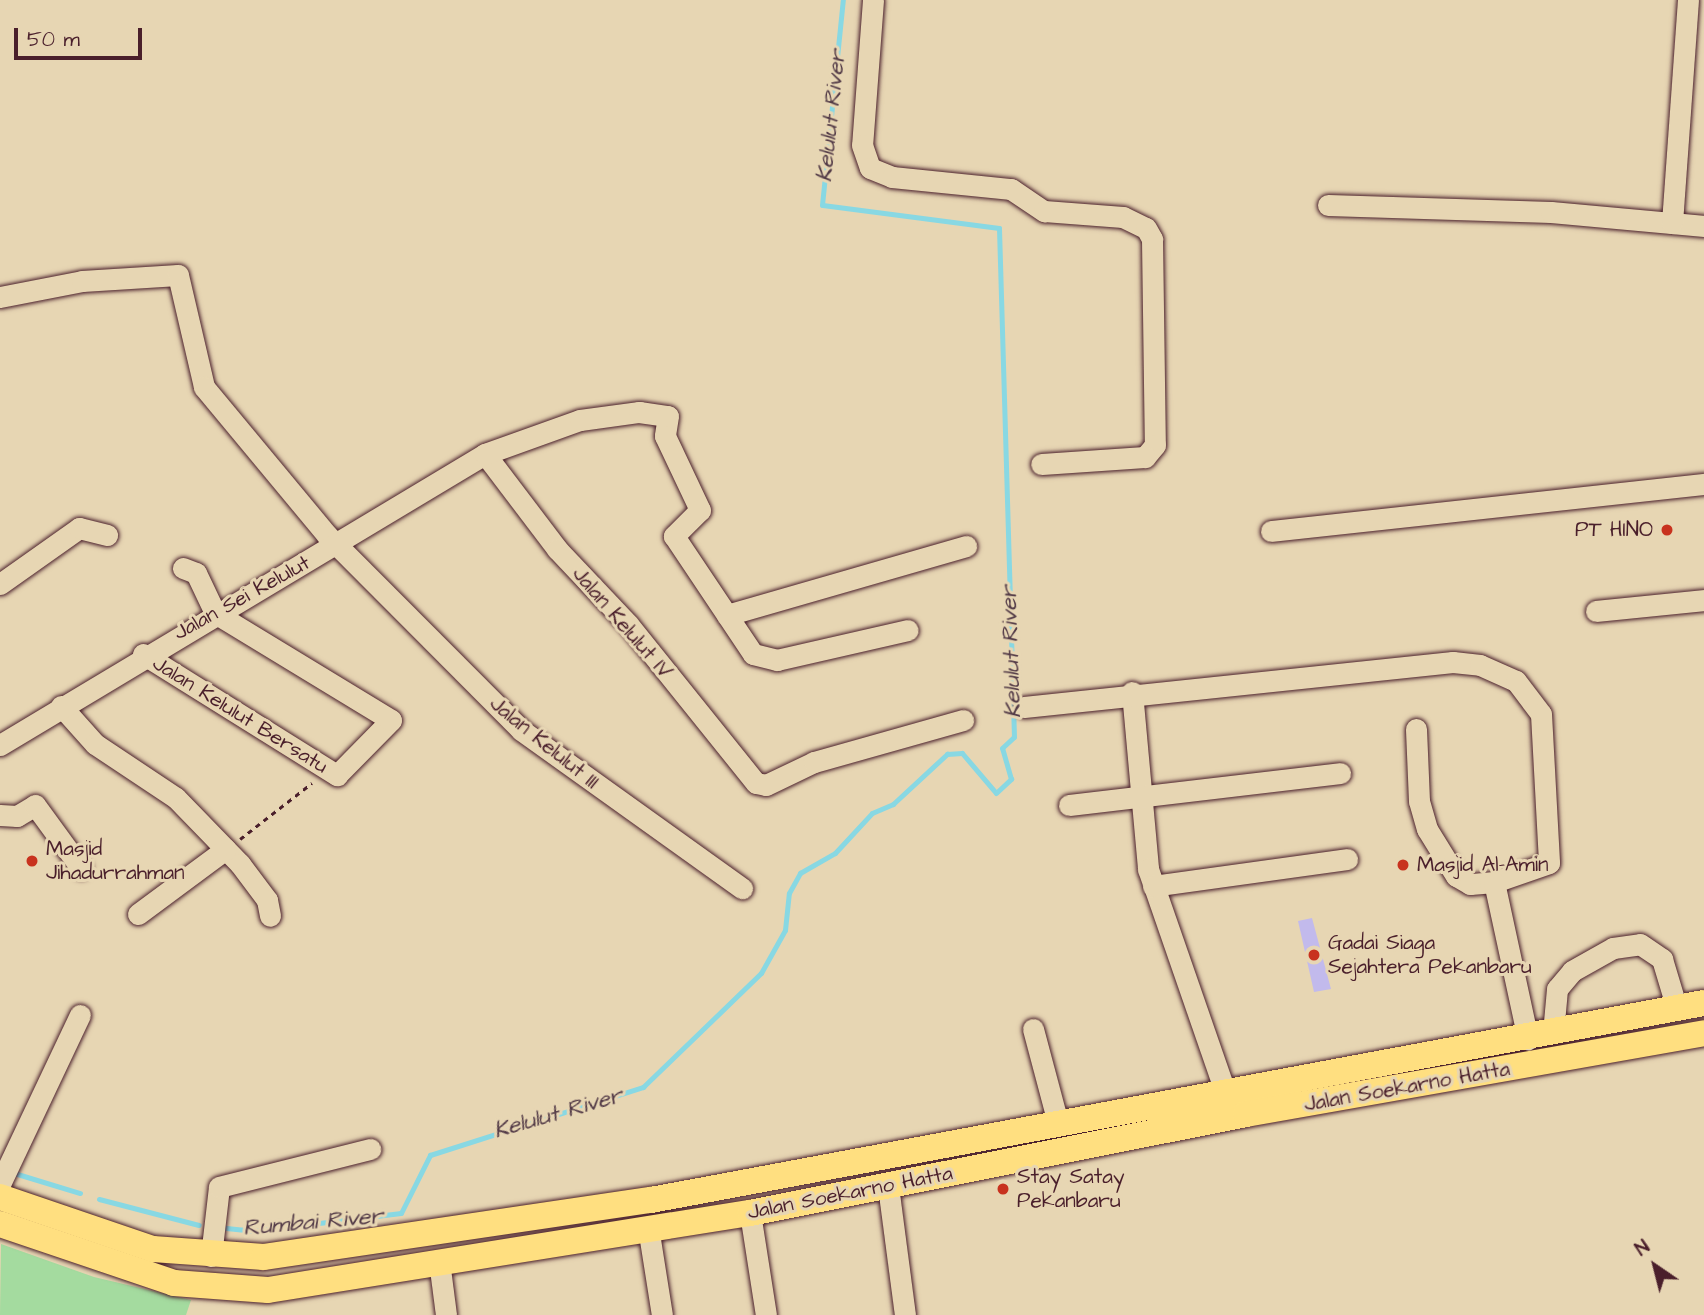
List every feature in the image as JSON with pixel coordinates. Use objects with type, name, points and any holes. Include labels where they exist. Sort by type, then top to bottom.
[{"type":"main road","name":"Jalan Soekarno Hatta","points":[[0,1196],[122,1241],[211,1256],[264,1257],[414,1239],[1541,1036],[1704,1003]]},
{"type":"main road","name":"Jalan Soekarno Hatta","points":[[0,1224],[174,1283],[218,1290],[268,1290],[648,1227],[750,1213],[1704,1033]]},
{"type":"main road","points":[[995,1135],[1002,1165]]},
{"type":"street","points":[[873,0],[862,145],[870,168],[891,177],[1012,190],[1044,211],[1123,217],[1146,228],[1152,239],[1155,445],[1145,457],[1041,464]]},
{"type":"street","points":[[1672,223],[1688,0]]},
{"type":"street","points":[[1328,205],[1551,212],[1704,226]]},
{"type":"street","name":"Jalan Kelulut III","points":[[0,297],[82,281],[178,275],[204,387],[337,545],[521,730],[742,888]]},
{"type":"street","name":"Jalan Sei Kelulut","points":[[0,745],[143,654],[337,545],[485,454],[580,420],[639,412],[668,416],[665,436],[700,510],[674,536],[727,615]]},
{"type":"street","name":"Jalan Kelulut IV","points":[[485,454],[750,778],[766,785],[814,762],[963,720]]},
{"type":"street","points":[[1270,531],[1704,484]]},
{"type":"street","points":[[0,584],[79,528],[107,535]]},
{"type":"street","points":[[908,630],[764,661],[727,615],[966,547]]},
{"type":"street","points":[[183,568],[195,573],[215,612],[391,720],[330,772]]},
{"type":"street","points":[[1596,611],[1704,600]]},
{"type":"street","name":"Jalan Kelulut Bersatu","points":[[143,654],[330,772]]},
{"type":"street","points":[[1024,707],[1132,692],[1454,662],[1516,681],[1541,715],[1553,847],[1549,863],[1494,882],[1470,884],[1441,858],[1419,801],[1416,729]]},
{"type":"street","points":[[1132,692],[1138,796],[1153,886],[1225,1091]]},
{"type":"street","points":[[61,706],[82,733],[176,798],[226,849],[267,900],[270,916]]},
{"type":"street","points":[[1069,805],[1340,773]]},
{"type":"street","points":[[0,815],[17,816],[35,805],[81,868]]},
{"type":"street","points":[[138,914],[226,849]]},
{"type":"street","points":[[1153,886],[1347,859]]},
{"type":"street","points":[[1494,882],[1541,1036]]},
{"type":"street","points":[[1541,1036],[1557,989],[1572,971],[1613,948],[1640,944],[1661,959],[1676,1009]]},
{"type":"street","points":[[0,1184],[80,1015]]},
{"type":"street","points":[[1033,1029],[1058,1123]]},
{"type":"street","points":[[211,1256],[219,1188],[370,1149]]},
{"type":"street","points":[[888,1186],[905,1315]]},
{"type":"street","points":[[750,1213],[765,1315]]},
{"type":"street","points":[[648,1227],[662,1315]]},
{"type":"street","points":[[439,1261],[446,1315]]},
{"type":"path","points":[[226,849],[330,772]]},
{"type":"green space","points":[[1,1244],[94,1277],[191,1300],[186,1315],[0,1315]]},
{"type":"building","name":"Gadai Siaga Sejahtera Pekanbaru","points":[[1312,918],[1331,989],[1314,992],[1298,921]]},
{"type":"waterway","name":"Kelulut River","points":[[226,1228],[253,1231],[401,1213],[430,1155],[643,1087],[761,973],[785,930],[789,893],[800,873],[835,853],[872,813],[893,804],[947,754],[962,753],[996,793],[1011,779],[1002,748],[1014,737],[999,228],[822,205],[843,0]]},
{"type":"waterway","name":"Rumbai River","points":[[14,1173],[80,1193]]},
{"type":"waterway","name":"Rumbai River","points":[[99,1199],[199,1225]]},
{"type":"place","name":"PT HINO","points":[[1667,530]]},
{"type":"place","name":"Masjid Jihadurrahman","points":[[32,861]]},
{"type":"place","name":"Masjid Al-Amin","points":[[1403,865]]},
{"type":"place","name":"Gadai Siaga Sejahtera Pekanbaru","points":[[1314,955]]},
{"type":"place","name":"Stay Satay Pekanbaru","points":[[1003,1189]]}]
